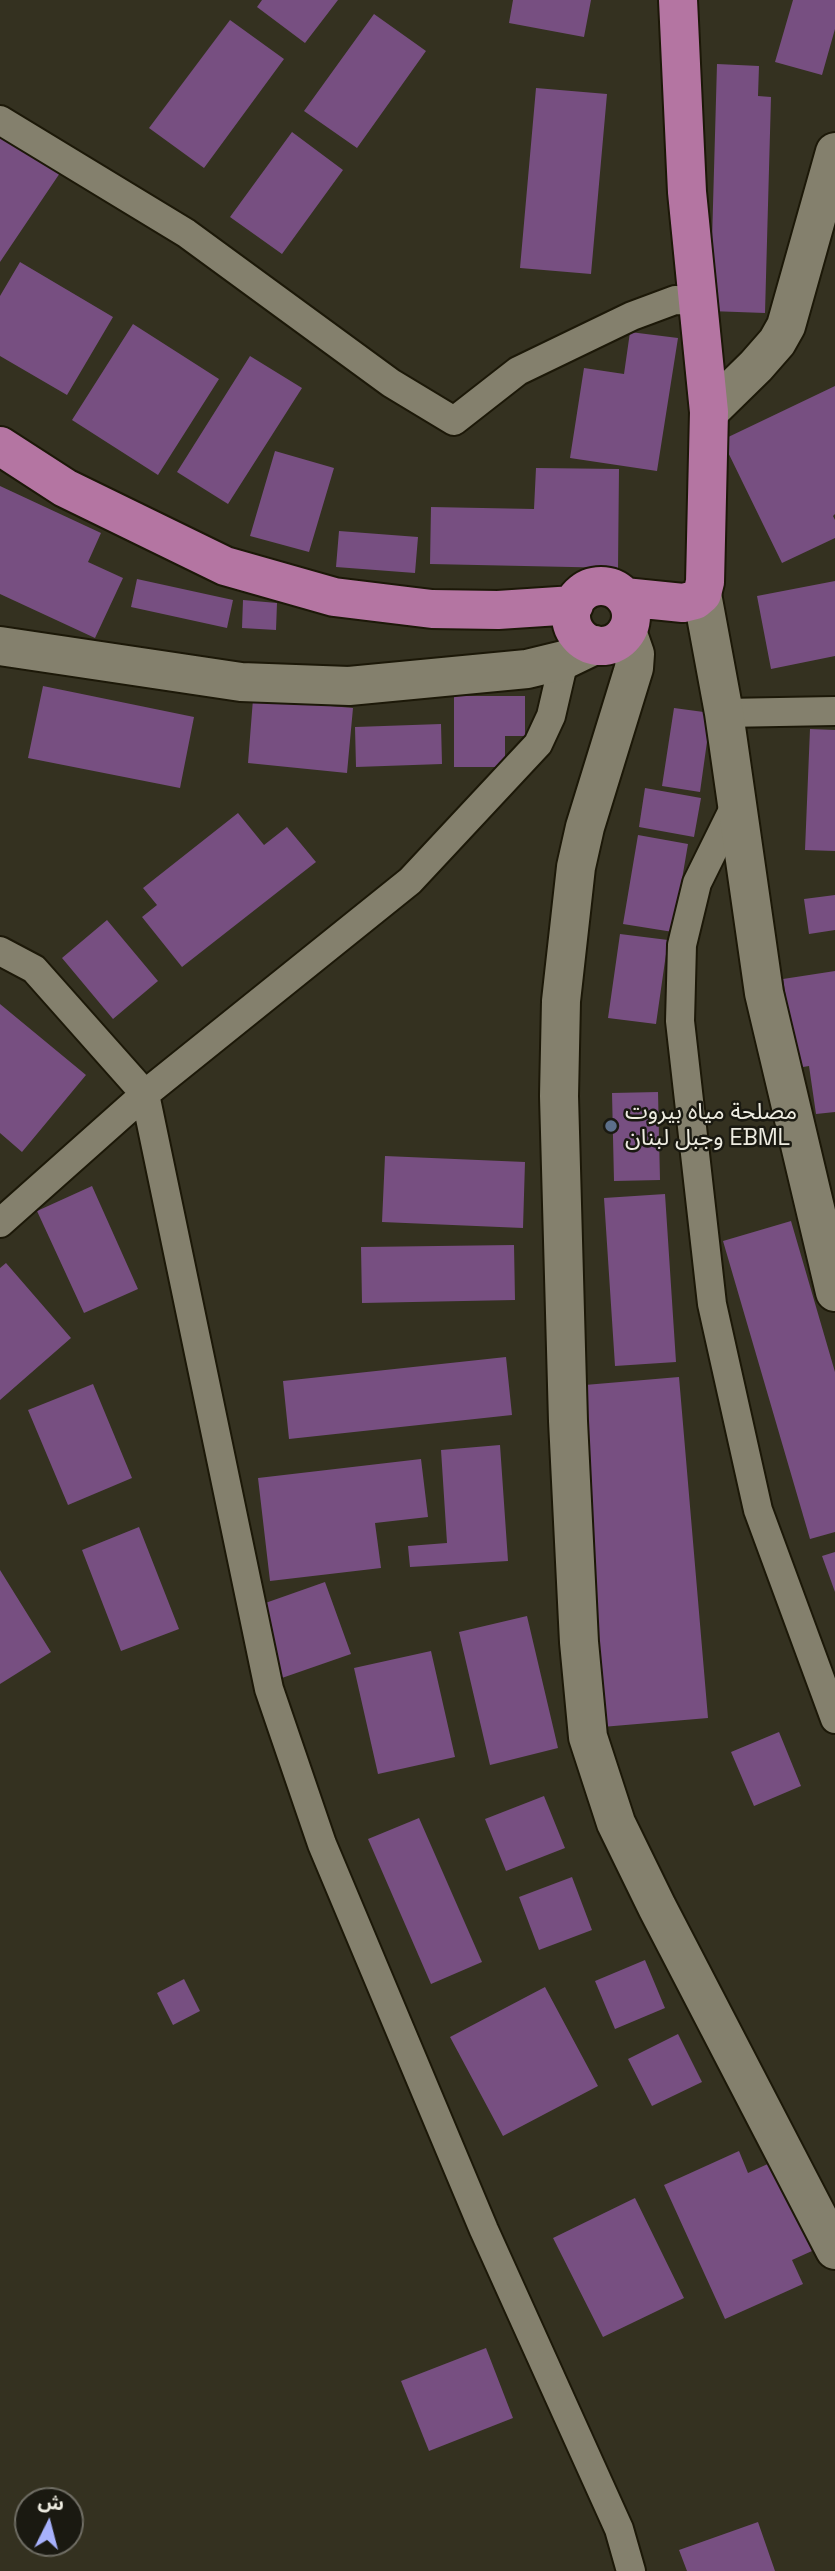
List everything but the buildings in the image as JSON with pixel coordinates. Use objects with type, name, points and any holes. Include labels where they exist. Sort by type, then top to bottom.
[{"type":"main road","points":[[678,0],[687,192],[709,412],[706,566],[702,594],[724,713],[764,993],[835,1292]]},
{"type":"main road","points":[[709,412],[777,342],[786,326],[835,152]]},
{"type":"main road","points":[[0,446],[65,488],[225,566],[334,597],[432,609],[498,610],[573,605]]},
{"type":"main road","points":[[0,646],[241,682],[312,686],[387,683],[548,666],[603,634],[614,589],[602,586],[590,589],[580,595],[573,605],[571,616],[578,635],[585,642],[603,634],[683,603],[695,600],[702,594]]},
{"type":"main road","points":[[603,634],[635,654],[634,668],[576,867],[561,1001],[559,1096],[568,1421],[579,1642],[588,1737],[616,1823],[656,1907],[835,2249]]},
{"type":"street","points":[[0,120],[186,233],[391,383],[454,421],[518,371],[632,316],[675,300],[698,300]]},
{"type":"street","points":[[0,1223],[145,1094],[410,881],[538,744],[551,716],[603,634]]},
{"type":"street","points":[[724,713],[835,711]]},
{"type":"street","points":[[737,802],[697,883],[682,945],[680,1021],[715,1317],[758,1510],[835,1719]]},
{"type":"street","points":[[0,951],[34,969],[145,1094],[269,1689],[322,1844],[484,2231],[620,2529],[631,2571]]},
{"type":"place","name":"مصلحة مياه بيروت وجبل لبنان EBML","points":[[611,1126]]}]
